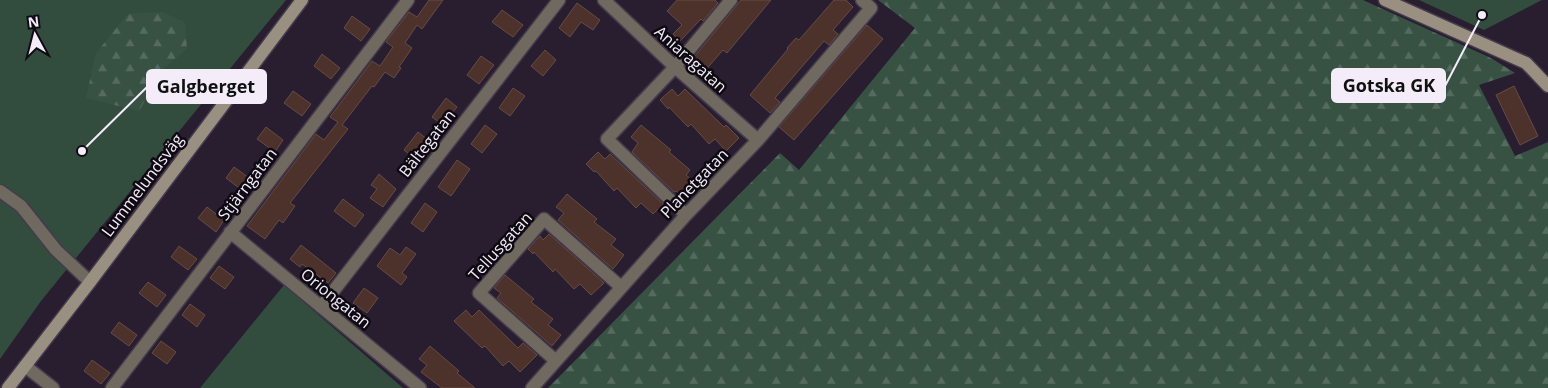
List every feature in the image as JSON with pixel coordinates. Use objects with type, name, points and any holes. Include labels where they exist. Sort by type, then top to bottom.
[{"type":"main road","name":"Lummelundsväg","points":[[8,388],[302,0]]},
{"type":"main road","points":[[1385,0],[1526,63],[1548,86]]},
{"type":"street","name":"Stjärngatan","points":[[112,388],[408,0]]},
{"type":"street","name":"Bältegatan","points":[[321,306],[559,0]]},
{"type":"street","name":"Aniaragatan","points":[[604,0],[675,67],[758,140]]},
{"type":"street","points":[[686,214],[607,139],[675,67],[730,0]]},
{"type":"street","name":"Planetgatan","points":[[532,388],[686,214],[758,140],[871,8],[862,0]]},
{"type":"street","points":[[0,191],[21,206],[56,250],[90,282]]},
{"type":"street","name":"Tellusgatan","points":[[556,361],[479,292],[485,285],[544,219],[621,287]]},
{"type":"street","name":"Oriongatan","points":[[230,232],[420,388]]},
{"type":"street","points":[[25,366],[54,388]]},
{"type":"green space","points":[[0,0],[286,0],[41,301],[0,359]]},
{"type":"green space","points":[[878,0],[1363,0],[1491,58],[1515,73],[1479,85],[1515,156],[1548,142],[1548,388],[548,388],[780,153],[799,170],[915,28]]},
{"type":"green space","points":[[1419,0],[1542,0],[1484,30]]},
{"type":"green space","points":[[163,12],[185,23],[187,49],[164,68],[139,111],[86,98],[96,53],[128,14]]},
{"type":"green space","points":[[284,285],[403,388],[200,388]]},
{"type":"building","points":[[429,0],[443,0],[422,29],[417,25],[405,43],[412,48],[394,78],[385,72],[342,125],[348,129],[290,203],[295,206],[283,223],[279,220],[265,239],[247,226],[316,134],[324,140],[338,122],[330,117],[372,61],[380,66],[393,47],[386,42],[409,12],[417,17]]},
{"type":"building","points":[[677,0],[715,0],[718,3],[703,21],[701,19],[680,41],[673,34],[682,25],[667,11]]},
{"type":"building","points":[[741,0],[771,0],[727,53],[723,50],[703,73],[690,62]]},
{"type":"building","points":[[834,0],[846,0],[853,7],[833,30],[838,34],[829,45],[824,41],[775,98],[780,102],[770,113],[750,95],[787,48],[796,38],[799,40]]},
{"type":"building","points":[[577,3],[600,20],[593,30],[581,22],[570,37],[559,28]]},
{"type":"building","points":[[502,10],[523,25],[513,37],[492,22]]},
{"type":"building","points":[[352,16],[370,29],[361,41],[344,28]]},
{"type":"building","points":[[867,25],[883,39],[794,140],[779,127]]},
{"type":"building","points":[[545,50],[556,60],[543,76],[531,66]]},
{"type":"building","points":[[322,54],[340,68],[331,79],[314,66]]},
{"type":"building","points":[[481,56],[494,65],[479,84],[467,75]]},
{"type":"building","points":[[1514,86],[1538,136],[1520,145],[1496,95]]},
{"type":"building","points":[[513,88],[525,96],[510,116],[499,108]]},
{"type":"building","points":[[672,89],[678,96],[685,89],[724,127],[726,125],[739,138],[726,151],[715,139],[709,144],[691,124],[688,127],[660,100]]},
{"type":"building","points":[[293,91],[311,104],[302,116],[284,103]]},
{"type":"building","points":[[446,98],[457,107],[443,125],[432,117]]},
{"type":"building","points":[[485,125],[497,134],[482,153],[471,144]]},
{"type":"building","points":[[641,125],[671,150],[669,152],[690,170],[686,175],[698,185],[687,199],[676,191],[674,192],[632,152],[638,143],[631,137]]},
{"type":"building","points":[[266,127],[283,140],[275,152],[257,139]]},
{"type":"building","points":[[418,132],[433,144],[419,162],[404,150]]},
{"type":"building","points":[[598,152],[605,159],[610,154],[663,204],[653,214],[641,203],[636,208],[617,188],[614,191],[596,171],[594,172],[586,164]]},
{"type":"building","points":[[457,160],[470,169],[451,196],[438,187]]},
{"type":"building","points":[[234,167],[252,180],[243,191],[226,178]]},
{"type":"building","points":[[379,174],[396,189],[383,207],[370,198],[377,189],[371,185]]},
{"type":"building","points":[[567,194],[597,219],[594,222],[616,239],[611,245],[624,255],[613,269],[558,220],[564,213],[556,207]]},
{"type":"building","points":[[343,199],[364,215],[355,227],[334,211]]},
{"type":"building","points":[[425,203],[437,212],[423,232],[411,223]]},
{"type":"building","points":[[207,207],[224,220],[216,232],[198,218]]},
{"type":"building","points":[[549,234],[604,283],[591,295],[580,284],[574,289],[555,269],[553,272],[534,252],[533,254],[528,249],[540,236],[543,240]]},
{"type":"building","points":[[301,245],[336,273],[328,283],[302,264],[300,267],[290,259]]},
{"type":"building","points":[[179,246],[197,259],[188,270],[171,257]]},
{"type":"building","points":[[406,247],[416,254],[402,273],[407,277],[401,285],[377,266],[390,248],[400,255]]},
{"type":"building","points":[[219,266],[234,277],[225,289],[210,278]]},
{"type":"building","points":[[505,275],[534,299],[531,302],[553,319],[548,325],[561,335],[552,346],[497,298],[501,293],[494,288]]},
{"type":"building","points":[[148,282],[166,295],[157,307],[139,293]]},
{"type":"building","points":[[364,288],[378,298],[367,313],[353,303]]},
{"type":"building","points":[[190,304],[205,315],[197,327],[182,315]]},
{"type":"building","points":[[466,310],[472,317],[479,310],[518,348],[523,343],[537,355],[520,372],[509,361],[503,366],[485,346],[482,348],[454,321]]},
{"type":"building","points":[[119,322],[137,335],[129,346],[111,333]]},
{"type":"building","points":[[161,341],[176,352],[167,364],[152,353]]},
{"type":"building","points":[[430,346],[459,371],[457,373],[475,388],[442,388],[421,372],[427,365],[419,359]]},
{"type":"building","points":[[92,360],[110,373],[101,384],[84,371]]},
{"type":"place","name":"Gotska GK","points":[[1482,15]]},
{"type":"place","name":"Galgberget","points":[[82,151]]}]
